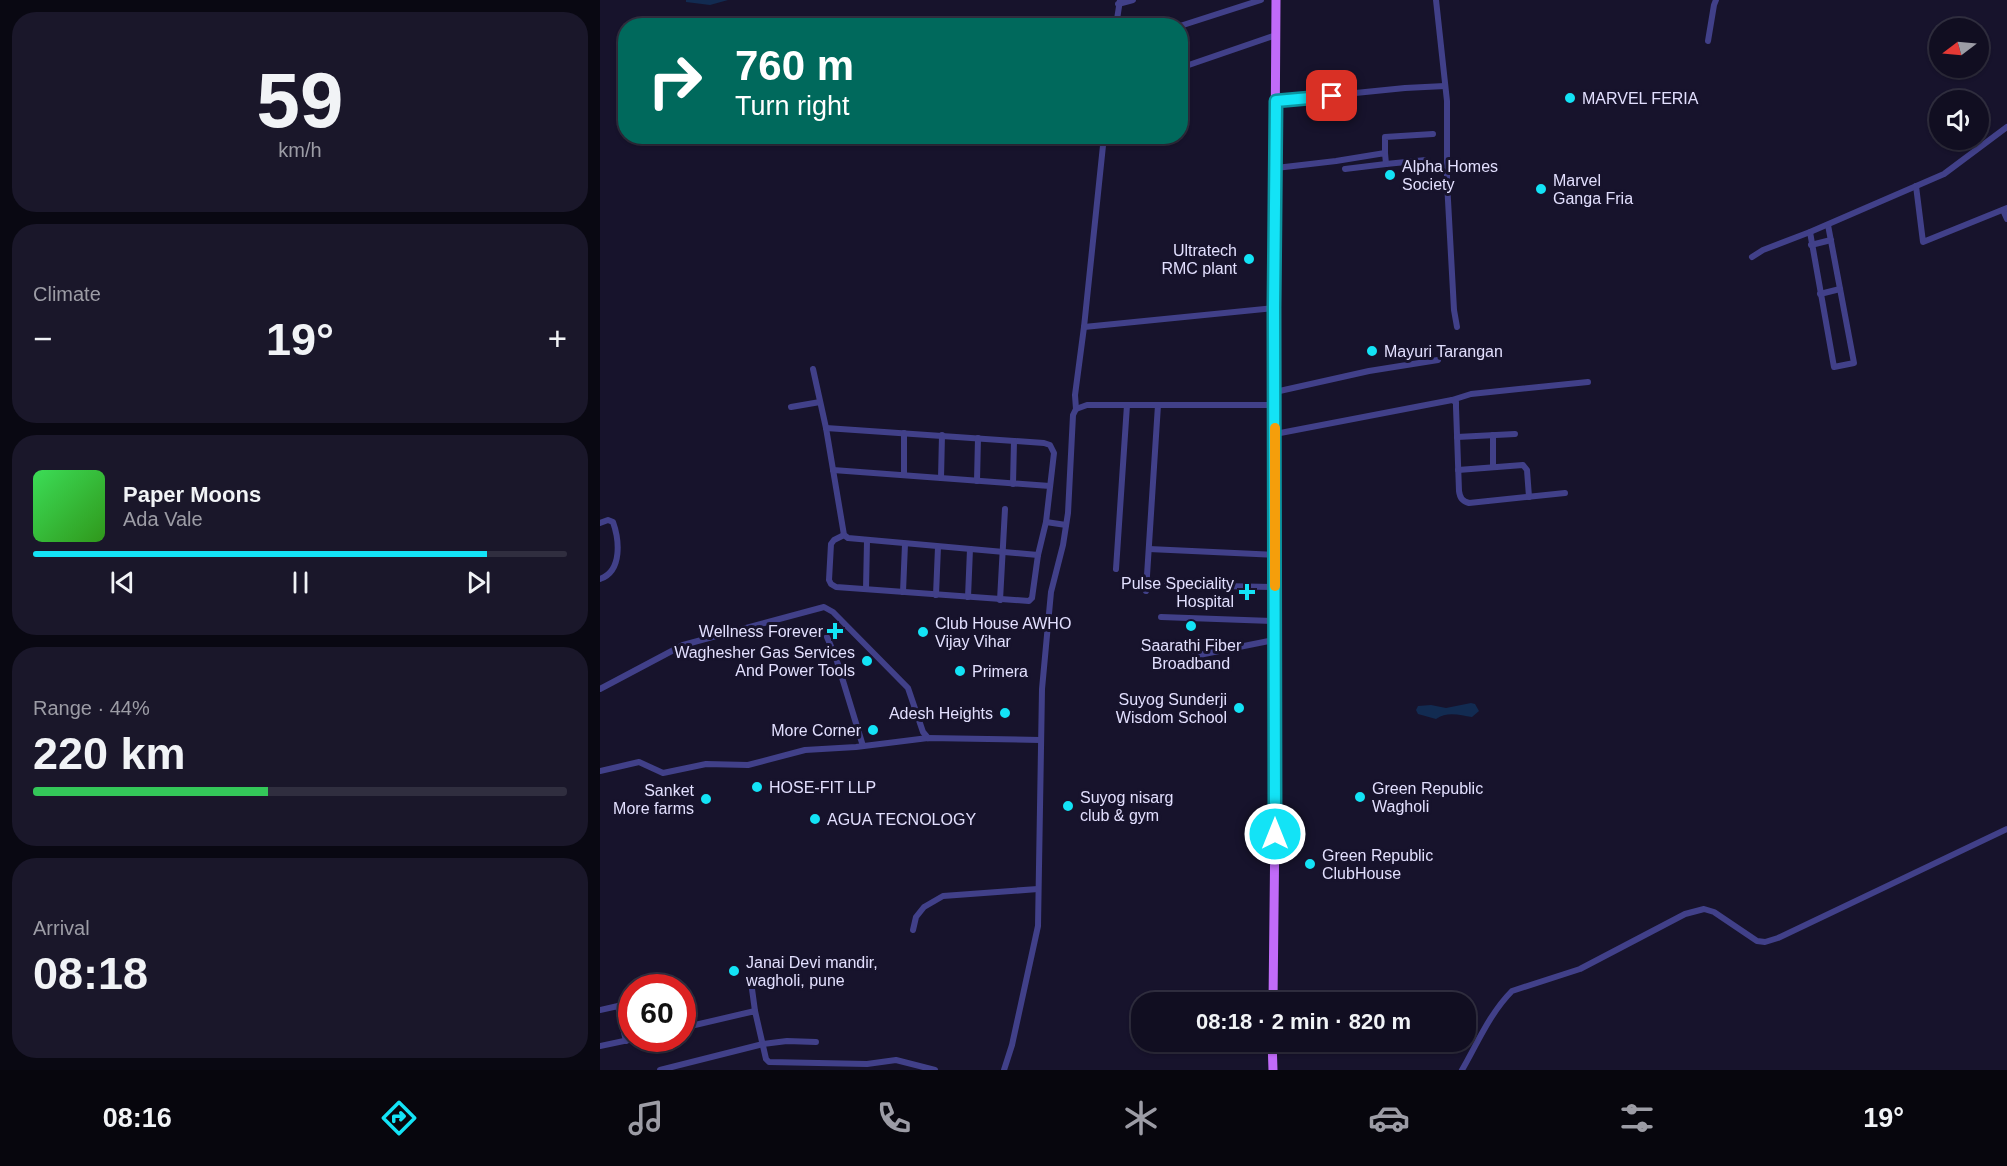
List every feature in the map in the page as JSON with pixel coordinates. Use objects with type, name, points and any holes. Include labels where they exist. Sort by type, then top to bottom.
[{"type":"main road","points":[[1272,992],[1275,821],[1276,0]]},
{"type":"main road","points":[[1272,1052],[1273,1070]]},
{"type":"street","points":[[1117,18],[1119,2],[1133,0]]},
{"type":"street","points":[[1188,23],[1261,0]]},
{"type":"street","points":[[1436,0],[1445,86],[1448,141],[1447,182],[1454,310],[1457,327]]},
{"type":"street","points":[[1708,41],[1716,0]]},
{"type":"street","points":[[1188,65],[1276,35]]},
{"type":"street","points":[[1276,101],[1445,86]]},
{"type":"street","points":[[1752,257],[1763,250],[1828,225],[1944,174],[2007,127]]},
{"type":"street","points":[[1386,165],[1385,137],[1433,134]]},
{"type":"street","points":[[1004,1070],[1012,1045],[1038,926],[1040,741],[1047,626],[1051,592],[1066,525],[1073,414],[1076,409],[1075,395],[1103,144]]},
{"type":"street","points":[[1276,168],[1385,153]]},
{"type":"street","points":[[1346,169],[1426,160]]},
{"type":"street","points":[[1916,186],[1923,242],[2005,209],[2007,219]]},
{"type":"street","points":[[1810,232],[1834,367],[1854,363],[1828,225]]},
{"type":"street","points":[[1811,245],[1831,240]]},
{"type":"street","points":[[1820,294],[1840,289]]},
{"type":"street","points":[[1084,327],[1274,308]]},
{"type":"street","points":[[1275,392],[1369,371],[1438,360]]},
{"type":"street","points":[[813,369],[826,428],[844,535],[848,538],[867,541],[1038,555]]},
{"type":"street","points":[[1275,434],[1452,400],[1471,394],[1588,382]]},
{"type":"street","points":[[1452,400],[1456,402],[1459,491],[1464,501],[1469,503],[1564,493]]},
{"type":"street","points":[[791,407],[820,402]]},
{"type":"street","points":[[1076,409],[1087,405],[1274,405]]},
{"type":"street","points":[[1116,569],[1128,405]]},
{"type":"street","points":[[1146,591],[1158,405]]},
{"type":"street","points":[[826,428],[1044,443],[1050,445],[1054,453],[1046,522],[1038,555],[1032,598],[1024,602],[836,587],[829,580],[831,544],[844,535]]},
{"type":"street","points":[[904,433],[904,475]]},
{"type":"street","points":[[1457,437],[1515,434]]},
{"type":"street","points":[[941,478],[942,435]]},
{"type":"street","points":[[1493,435],[1493,467]]},
{"type":"street","points":[[977,481],[978,438]]},
{"type":"street","points":[[1013,484],[1014,441]]},
{"type":"street","points":[[1458,470],[1520,465],[1526,467],[1529,497]]},
{"type":"street","points":[[833,470],[1050,486]]},
{"type":"street","points":[[1000,600],[1005,509]]},
{"type":"street","points":[[600,522],[608,520],[613,522],[618,539],[618,554],[613,567],[605,578],[600,579]]},
{"type":"street","points":[[1046,522],[1066,525]]},
{"type":"street","points":[[866,589],[867,541]]},
{"type":"street","points":[[903,592],[905,544]]},
{"type":"street","points":[[936,595],[938,547]]},
{"type":"street","points":[[968,597],[970,549]]},
{"type":"street","points":[[1149,549],[1275,555]]},
{"type":"street","points":[[1167,585],[1275,587]]},
{"type":"street","points":[[600,689],[683,645],[824,607],[834,612],[908,688],[923,732],[928,738]]},
{"type":"street","points":[[1161,617],[1274,621]]},
{"type":"street","points":[[827,637],[836,658],[863,746]]},
{"type":"street","points":[[1194,656],[1274,640]]},
{"type":"street","points":[[600,771],[639,762],[658,771],[670,772],[706,764],[748,765],[805,750],[928,738],[1040,741]]},
{"type":"street","points":[[1462,1070],[1492,1017],[1512,991],[1580,969],[1685,914],[1704,909],[1714,912],[1756,941],[1765,942],[1810,923],[2007,829]]},
{"type":"street","points":[[913,930],[916,917],[924,907],[943,897],[1038,889]]},
{"type":"street","points":[[752,989],[766,1059],[769,1062],[867,1064],[896,1060],[935,1070]]},
{"type":"street","points":[[600,1010],[618,1006]]},
{"type":"street","points":[[696,1025],[755,1011]]},
{"type":"street","points":[[660,1070],[763,1044],[787,1041],[816,1042]]},
{"type":"street","points":[[600,1046],[618,1043]]},
{"type":"water","points":[[686,0],[728,0],[710,5],[686,2]]},
{"type":"water","points":[[1475,704],[1479,711],[1472,717],[1449,714],[1436,719],[1418,714],[1416,710],[1418,706],[1431,705],[1446,708]]},
{"type":"slow traffic","points":[[1275,428],[1275,586]]},
{"type":"place","name":"MARVEL FERIA","points":[[1570,98]]},
{"type":"place","name":"Alpha Homes Society","points":[[1390,175]]},
{"type":"place","name":"Marvel Ganga Fria","points":[[1541,189]]},
{"type":"place","name":"Ultratech RMC plant","points":[[1249,259]]},
{"type":"place","name":"Mayuri Tarangan","points":[[1372,351]]},
{"type":"place","name":"Pulse Speciality Hospital","points":[[1247,592]]},
{"type":"place","name":"Saarathi Fiber Broadband","points":[[1191,626]]},
{"type":"place","name":"Wellness Forever","points":[[835,631]]},
{"type":"place","name":"Club House AWHO Vijay Vihar","points":[[923,632]]},
{"type":"place","name":"Waghesher Gas Services And Power Tools","points":[[867,661]]},
{"type":"place","name":"Primera","points":[[960,671]]},
{"type":"place","name":"Suyog Sunderji Wisdom School","points":[[1239,708]]},
{"type":"place","name":"Adesh Heights","points":[[1005,713]]},
{"type":"place","name":"More Corner","points":[[873,730]]},
{"type":"place","name":"HOSE-FIT LLP","points":[[757,787]]},
{"type":"place","name":"Green Republic Wagholi","points":[[1360,797]]},
{"type":"place","name":"Sanket More farms","points":[[706,799]]},
{"type":"place","name":"Suyog nisarg club & gym","points":[[1068,806]]},
{"type":"place","name":"AGUA TECNOLOGY","points":[[815,819]]},
{"type":"place","name":"Green Republic ClubHouse","points":[[1310,864]]},
{"type":"place","name":"Janai Devi mandir, wagholi, pune","points":[[734,971]]},
{"type":"route","points":[[1275,834],[1276,101],[1332,96]]}]
